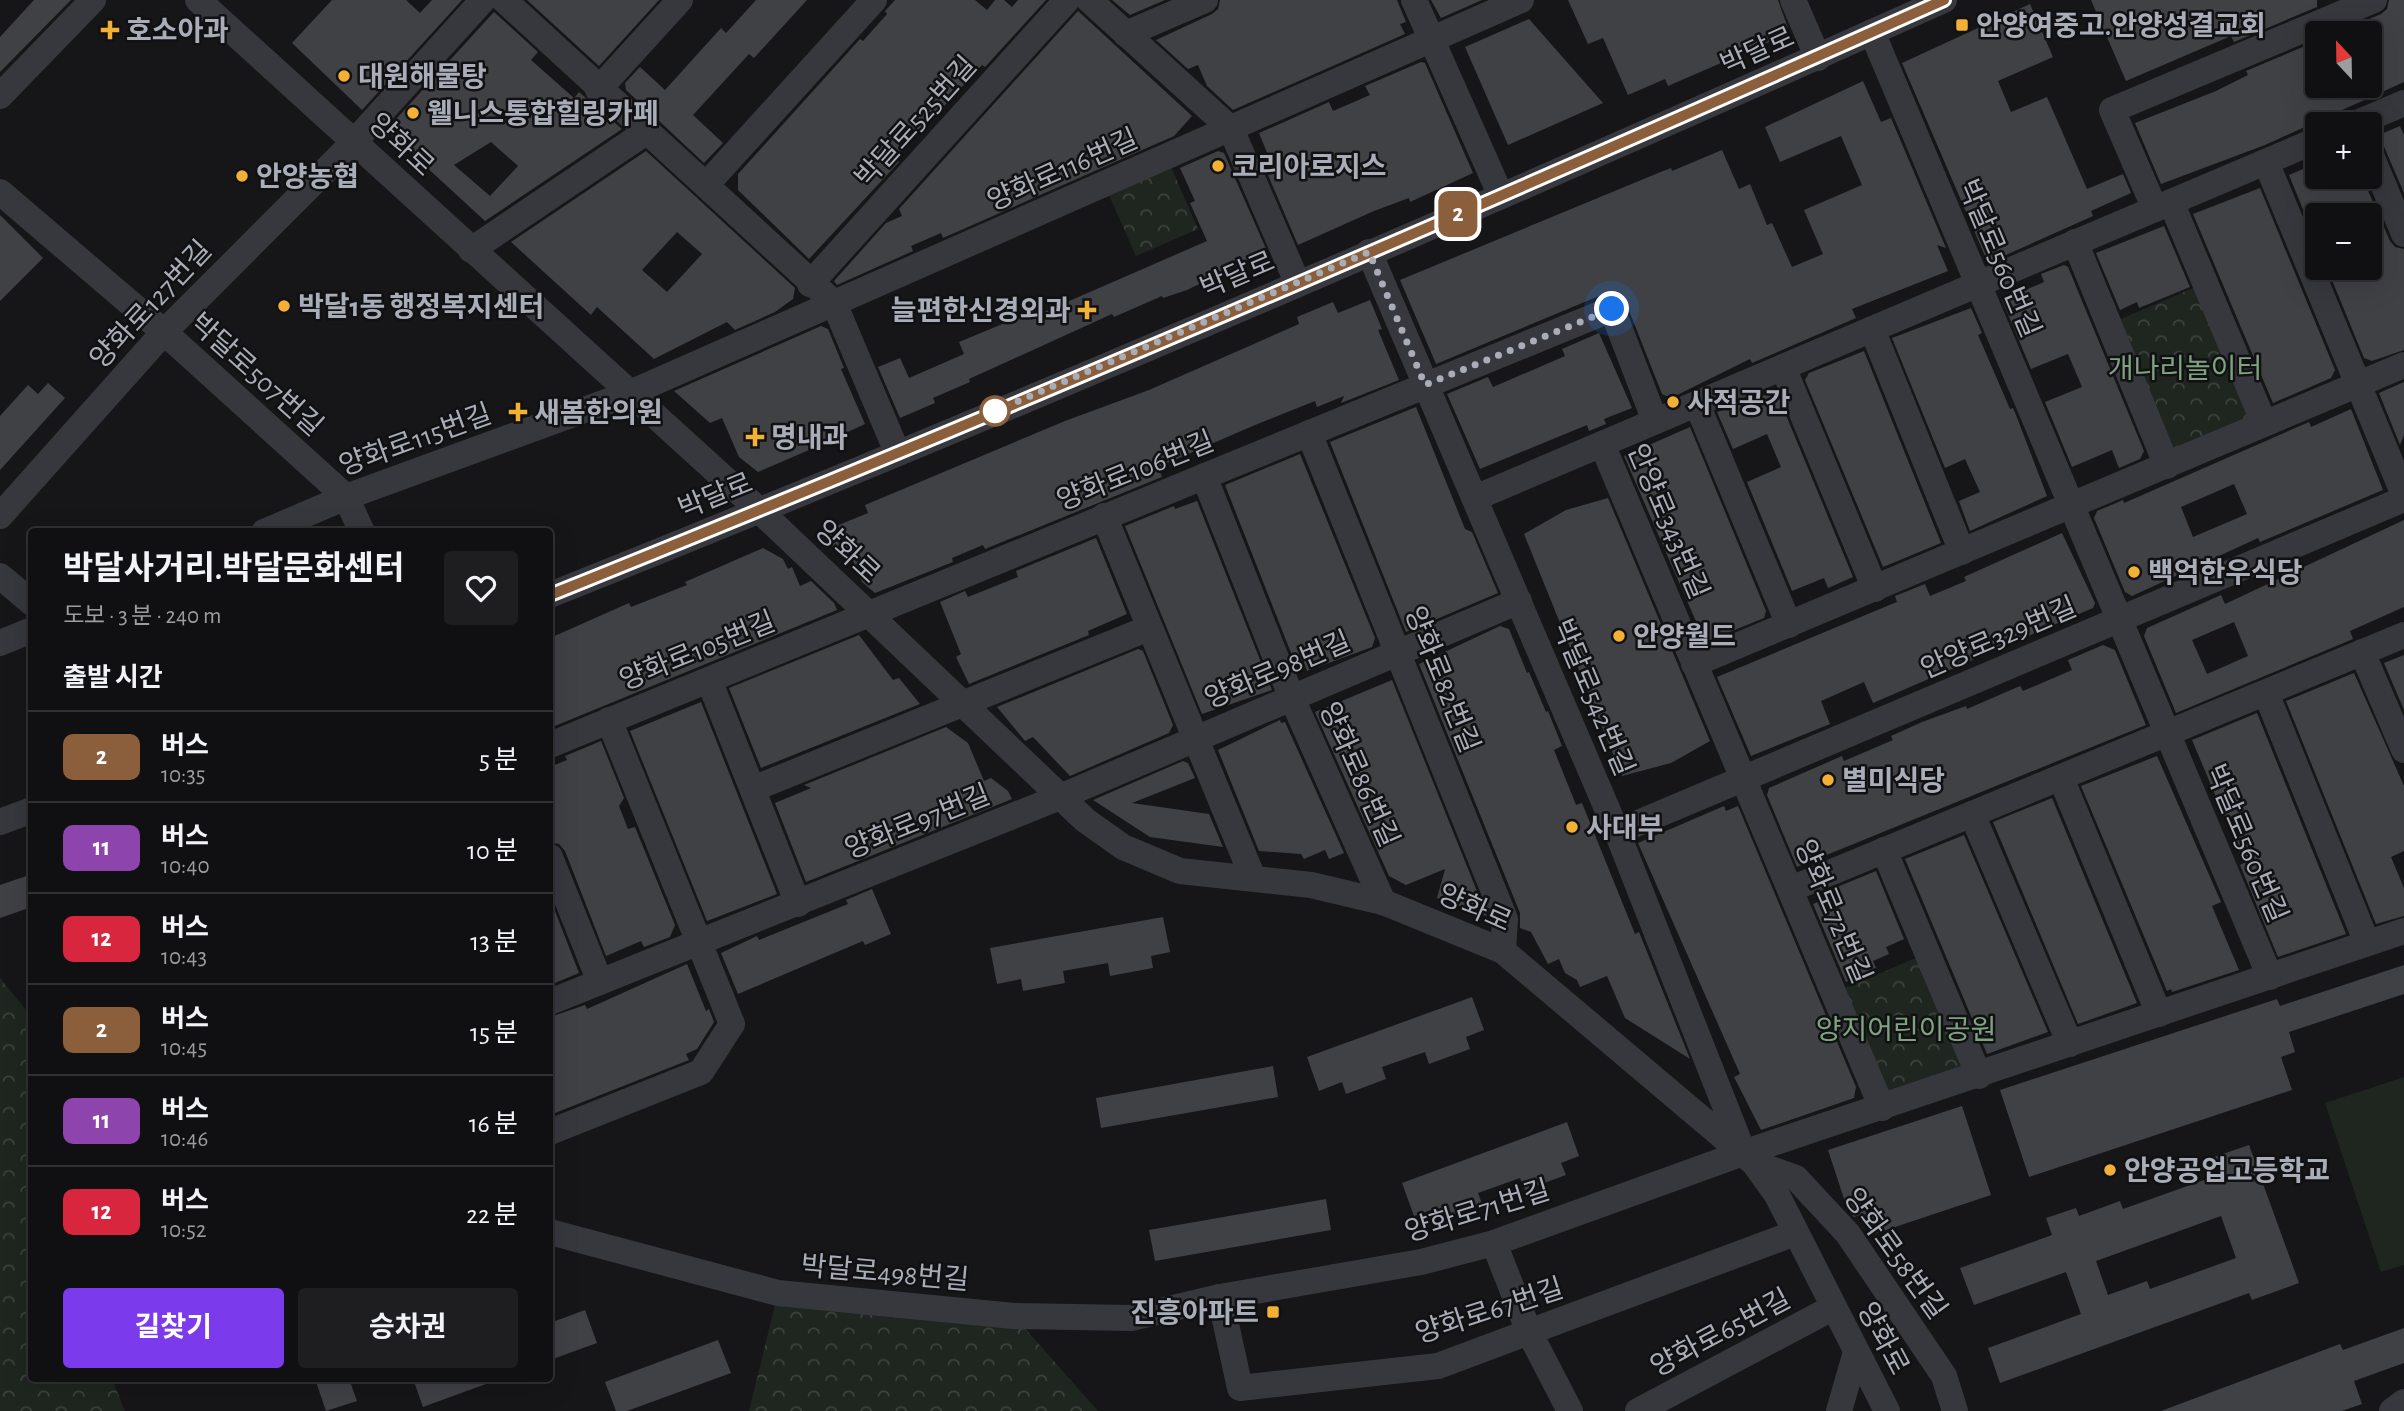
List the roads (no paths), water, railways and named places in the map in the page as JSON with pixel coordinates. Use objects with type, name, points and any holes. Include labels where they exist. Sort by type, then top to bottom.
[{"type":"street","points":[[0,96],[93,0]]},
{"type":"street","name":"양화로","points":[[198,0],[628,394],[760,511],[1060,797],[1123,848],[1180,871],[1311,885],[1383,902],[1503,951],[1749,1158],[1777,1195],[1832,1308],[1887,1411]]},
{"type":"street","name":"양화로127번길","points":[[0,516],[164,332],[354,142],[483,0]]},
{"type":"street","points":[[504,0],[598,90],[834,303],[897,452]]},
{"type":"street","points":[[598,90],[680,0]]},
{"type":"street","points":[[706,185],[874,0]]},
{"type":"street","name":"박달로525번길","points":[[810,284],[1068,0]]},
{"type":"street","points":[[1089,0],[1231,129],[1297,282]]},
{"type":"street","points":[[1126,34],[1205,0]]},
{"type":"street","points":[[1414,0],[1501,196]]},
{"type":"street","name":"양화로116번길","points":[[628,394],[1521,0]]},
{"type":"street","points":[[1793,0],[1818,58]]},
{"type":"street","name":"박달로","points":[[553,594],[760,511],[1501,196],[1944,0]]},
{"type":"street","points":[[2264,423],[2163,205],[2112,110],[2374,0]]},
{"type":"street","name":"박달로560번길","points":[[1871,33],[2270,977]]},
{"type":"street","points":[[2382,113],[2404,103]]},
{"type":"street","points":[[471,250],[646,132]]},
{"type":"street","name":"안양로343번길","points":[[1475,498],[2305,145]]},
{"type":"street","points":[[2266,162],[2404,497]]},
{"type":"street","points":[[2382,182],[2404,234]]},
{"type":"street","name":"박달로507번길","points":[[0,192],[164,332],[346,497],[360,528]]},
{"type":"street","points":[[2075,242],[2167,466]]},
{"type":"street","name":"박달로542번길","points":[[1369,252],[1617,832],[1749,1158]]},
{"type":"street","name":"안양로343번길","points":[[1425,385],[1612,309],[1655,421]]},
{"type":"street","points":[[1872,329],[1962,552]]},
{"type":"street","points":[[1694,664],[2404,365]]},
{"type":"street","points":[[1783,367],[1875,589]]},
{"type":"street","name":"양화로106번길","points":[[868,613],[1425,385]]},
{"type":"street","name":"양화로115번길","points":[[273,528],[346,497],[628,394]]},
{"type":"street","points":[[1697,404],[1789,625]]},
{"type":"street","name":"양화로82번길","points":[[1309,433],[1506,919],[1503,951]]},
{"type":"street","name":"안양로343번길","points":[[1602,444],[1742,777]]},
{"type":"street","name":"양화로86번길","points":[[1203,476],[1291,696],[1383,902]]},
{"type":"street","name":"안양로329번길","points":[[1617,832],[1742,777],[2119,621],[2404,497]]},
{"type":"street","points":[[1104,516],[1253,878]]},
{"type":"street","points":[[0,576],[28,600]]},
{"type":"street","name":"양화로98번길","points":[[1060,797],[1194,737],[1519,601]]},
{"type":"street","name":"양화로105번길","points":[[553,744],[868,613]]},
{"type":"street","points":[[753,789],[1149,628]]},
{"type":"street","points":[[0,643],[28,632]]},
{"type":"street","points":[[1791,890],[2404,635]]},
{"type":"street","points":[[2362,652],[2404,750]]},
{"type":"street","points":[[709,680],[798,904]]},
{"type":"street","points":[[2266,693],[2367,943]]},
{"type":"street","points":[[553,1131],[701,1072],[733,1024],[609,720]]},
{"type":"street","name":"양화로72번길","points":[[1742,777],[1882,1108]]},
{"type":"street","points":[[2061,778],[2159,1014]]},
{"type":"street","name":"양화로97번길","points":[[553,1001],[1060,797]]},
{"type":"street","points":[[0,822],[28,812]]},
{"type":"street","points":[[1972,814],[2070,1044]]},
{"type":"street","points":[[1884,850],[1979,1076]]},
{"type":"street","points":[[553,864],[600,982]]},
{"type":"street","points":[[1749,1158],[1882,1108],[2404,931]]},
{"type":"street","name":"양화로71번길","points":[[1220,1297],[1422,1262],[1494,1242],[1749,1158]]},
{"type":"street","name":"양화로58번길","points":[[1749,1158],[1796,1178],[1848,1234],[1944,1376],[1955,1411]]},
{"type":"street","name":"박달로498번길","points":[[553,1233],[778,1293],[1014,1316],[1131,1318],[1220,1297]]},
{"type":"street","name":"양화로67번길","points":[[1220,1297],[1240,1388],[1438,1366],[1795,1233]]},
{"type":"street","points":[[1494,1242],[1530,1332],[1570,1411]]},
{"type":"street","name":"양화로65번길","points":[[1639,1411],[1832,1308]]},
{"type":"street","points":[[1839,1411],[1856,1352]]},
{"type":"street","points":[[2392,1411],[2404,1402]]},
{"type":"place","name":"안양여중고.안양성결교회","points":[[1962,25]]},
{"type":"place","name":"호소아과","points":[[110,30]]},
{"type":"place","name":"대원해물탕","points":[[344,76]]},
{"type":"place","name":"웰니스통합힐링카페","points":[[413,113]]},
{"type":"place","name":"코리아로지스","points":[[1218,166]]},
{"type":"place","name":"안양농협","points":[[242,176]]},
{"type":"place","name":"박달1동 행정복지센터","points":[[284,306]]},
{"type":"place","name":"늘편한신경외과","points":[[1087,310]]},
{"type":"place","name":"사적공간","points":[[1673,402]]},
{"type":"place","name":"새봄한의원","points":[[518,412]]},
{"type":"place","name":"명내과","points":[[755,437]]},
{"type":"place","name":"백억한우식당","points":[[2134,572]]},
{"type":"place","name":"안양월드","points":[[1619,636]]},
{"type":"place","name":"별미식당","points":[[1828,780]]},
{"type":"place","name":"사대부","points":[[1572,827]]},
{"type":"place","name":"안양공업고등학교","points":[[2110,1170]]},
{"type":"place","name":"진흥아파트","points":[[1273,1312]]},
{"type":"park label","name":"개나리놀이터","points":[[2185,368]]},
{"type":"park label","name":"양지어린이공원","points":[[1906,1029]]}]
